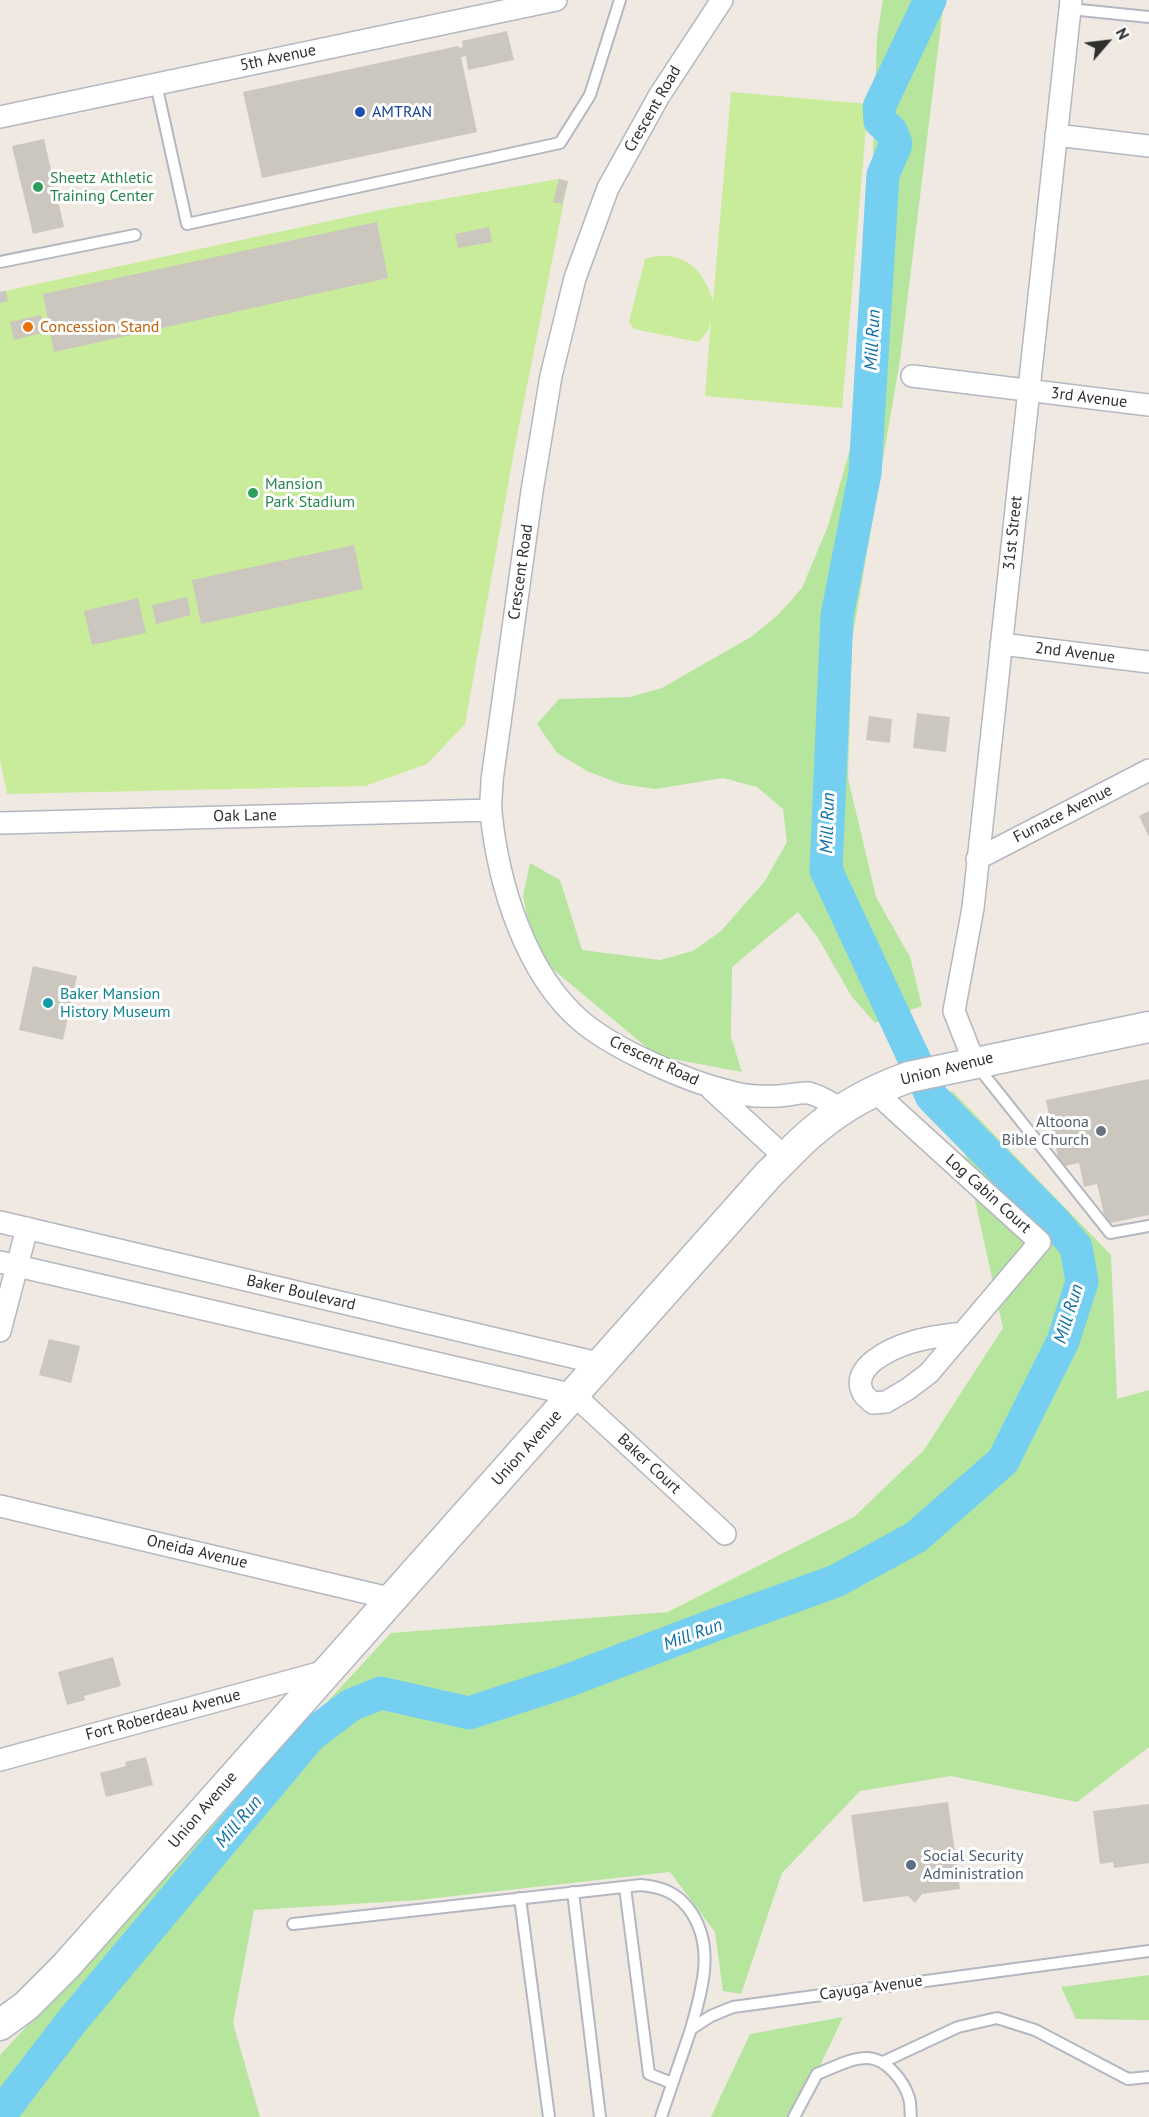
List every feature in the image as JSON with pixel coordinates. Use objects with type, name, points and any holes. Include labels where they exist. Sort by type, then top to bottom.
[{"type":"main road","name":"Union Avenue","points":[[0,2025],[26,2006],[65,1967],[326,1671],[393,1599],[786,1158],[814,1130],[842,1109],[874,1091],[921,1074],[1149,1026]]},
{"type":"street","name":"5th Avenue","points":[[0,117],[479,12],[556,0]]},
{"type":"street","name":"Crescent Road","points":[[722,0],[659,96],[608,188],[574,278],[551,376],[534,479],[492,780],[490,810],[502,878],[514,915],[539,968],[561,1002],[581,1021],[606,1040],[646,1060],[706,1084],[748,1096],[811,1093],[842,1109]]},
{"type":"street","name":"31st Street","points":[[974,1062],[954,1011],[974,908],[977,859],[1070,4]]},
{"type":"street","points":[[1056,135],[1149,146]]},
{"type":"street","name":"3rd Avenue","points":[[912,376],[1149,405]]},
{"type":"street","name":"2nd Avenue","points":[[1000,645],[1149,662]]},
{"type":"street","name":"Furnace Avenue","points":[[977,859],[1149,770]]},
{"type":"street","name":"Oak Lane","points":[[0,823],[490,810]]},
{"type":"street","name":"Crescent Road","points":[[706,1084],[786,1158]]},
{"type":"street","name":"Log Cabin Court","points":[[874,1091],[1040,1242],[929,1372],[908,1389],[886,1402],[873,1403],[863,1394],[860,1380],[865,1367],[882,1355],[912,1342],[963,1332]]},
{"type":"street","name":"Baker Boulevard","points":[[0,1222],[602,1364]]},
{"type":"street","points":[[0,1331],[8,1264],[27,1228]]},
{"type":"street","points":[[8,1264],[574,1395]]},
{"type":"street","name":"Baker Court","points":[[574,1395],[725,1534]]},
{"type":"street","name":"Oneida Avenue","points":[[0,1506],[393,1599]]},
{"type":"street","name":"Fort Roberdeau Avenue","points":[[0,1760],[326,1671]]},
{"type":"street","points":[[0,1749],[21,1754]]},
{"type":"lane","points":[[156,84],[188,224],[560,143],[590,95],[620,0]]},
{"type":"lane","points":[[1070,4],[1149,17]]},
{"type":"lane","points":[[0,262],[135,235]]},
{"type":"lane","points":[[974,1062],[1110,1233],[1149,1226]]},
{"type":"lane","points":[[293,1924],[641,1885],[657,1886],[671,1892],[696,1918],[703,1936],[705,1963],[702,1988],[691,2029],[661,2117]]},
{"type":"lane","points":[[625,1887],[649,2074],[672,2083]]},
{"type":"lane","points":[[573,1892],[600,2117]]},
{"type":"lane","points":[[520,1898],[549,2117]]},
{"type":"lane","name":"Cayuga Avenue","points":[[691,2029],[711,2016],[733,2007],[1149,1951]]},
{"type":"lane","points":[[883,2062],[958,2026],[997,2018],[1035,2030],[1128,2079],[1149,2077]]},
{"type":"lane","points":[[794,2117],[818,2074],[852,2060],[869,2058],[883,2062],[899,2079],[909,2098],[911,2117]]},
{"type":"green space","points":[[883,0],[944,0],[900,360],[852,640],[848,778],[876,897],[910,957],[922,1006],[875,1023],[852,997],[818,938],[798,912],[732,967],[731,1037],[742,1072],[657,1056],[549,966],[530,929],[523,896],[530,863],[560,880],[582,950],[660,960],[693,951],[721,931],[765,881],[787,842],[783,809],[757,787],[723,778],[655,789],[621,784],[587,771],[557,753],[537,724],[559,699],[630,697],[662,688],[751,637],[779,614],[802,588],[828,526],[855,432],[871,216],[877,36]]},
{"type":"green space","points":[[731,92],[868,104],[842,408],[705,396],[711,321],[708,331],[698,342],[634,329],[629,322],[645,259],[670,256],[690,264],[704,280],[713,301]]},
{"type":"green space","name":"Mansion Park Stadium","points":[[559,179],[568,181],[516,441],[465,724],[427,764],[365,786],[7,794],[0,759],[0,292],[385,209]]},
{"type":"green space","points":[[951,1090],[1111,1255],[1117,1399],[1149,1390],[1149,1747],[1077,1802],[951,1776],[860,1791],[782,1873],[741,1994],[723,1991],[715,1932],[670,1872],[418,1900],[254,1910],[233,2023],[260,2117],[0,2117],[0,2055],[391,1633],[668,1612],[854,1517],[924,1450],[1003,1328]]},
{"type":"green space","points":[[1149,1975],[1149,2020],[1076,2019],[1061,1987]]},
{"type":"green space","points":[[843,2017],[796,2117],[711,2117],[750,2034]]},
{"type":"building","name":"AMTRAN","points":[[507,31],[514,60],[468,70],[466,56],[461,57],[477,132],[262,178],[243,92],[458,46],[459,48],[463,47],[462,41]]},
{"type":"building","name":"Sheetz Athletic Training Center","points":[[44,139],[64,227],[33,234],[12,146]]},
{"type":"building","points":[[559,179],[568,181],[562,204],[553,202]]},
{"type":"building","points":[[377,222],[388,278],[54,352],[43,294]]},
{"type":"building","points":[[489,227],[492,242],[458,248],[455,234]]},
{"type":"building","points":[[6,291],[8,301],[0,303],[0,292]]},
{"type":"building","name":"Concession Stand","points":[[41,315],[46,332],[14,340],[10,322]]},
{"type":"building","points":[[354,545],[363,589],[201,624],[192,580]]},
{"type":"building","points":[[187,597],[191,615],[156,624],[152,605]]},
{"type":"building","points":[[138,598],[146,633],[92,645],[84,611]]},
{"type":"building","points":[[917,713],[950,717],[946,752],[913,748]]},
{"type":"building","points":[[869,716],[892,719],[890,743],[866,740]]},
{"type":"building","points":[[1149,811],[1149,837],[1139,816]]},
{"type":"building","name":"Baker Mansion History Museum","points":[[33,966],[77,976],[63,1040],[19,1030]]},
{"type":"building","name":"Altoona Bible Church","points":[[1149,1079],[1149,1215],[1106,1224],[1097,1184],[1084,1187],[1079,1163],[1060,1167],[1046,1100]]},
{"type":"building","points":[[49,1339],[80,1346],[71,1383],[39,1375]]},
{"type":"building","points":[[113,1657],[121,1686],[84,1696],[85,1700],[67,1705],[58,1672]]},
{"type":"building","points":[[146,1757],[153,1785],[106,1797],[100,1773],[126,1766],[125,1762]]},
{"type":"building","points":[[948,1802],[960,1889],[922,1894],[915,1903],[908,1896],[863,1902],[851,1815]]},
{"type":"building","points":[[1149,1804],[1149,1863],[1114,1868],[1113,1862],[1100,1864],[1093,1811]]},
{"type":"waterway","name":"Mill Run","points":[[0,2115],[72,2021],[311,1735],[351,1705],[381,1693],[469,1713],[564,1682],[836,1581],[916,1537],[1003,1461],[1063,1341],[1082,1282],[1076,1247],[1055,1222],[932,1097],[826,870],[837,616],[865,473],[883,175],[896,144],[891,131],[880,121],[879,107],[930,0]]},
{"type":"place","name":"AMTRAN","points":[[360,112]]},
{"type":"place","name":"Sheetz Athletic Training Center","points":[[38,187]]},
{"type":"place","name":"Concession Stand","points":[[28,327]]},
{"type":"place","name":"Mansion Park Stadium","points":[[253,493]]},
{"type":"place","name":"Baker Mansion History Museum","points":[[48,1003]]},
{"type":"place","name":"Altoona Bible Church","points":[[1101,1131]]},
{"type":"place","name":"Social Security Administration","points":[[911,1865]]}]
